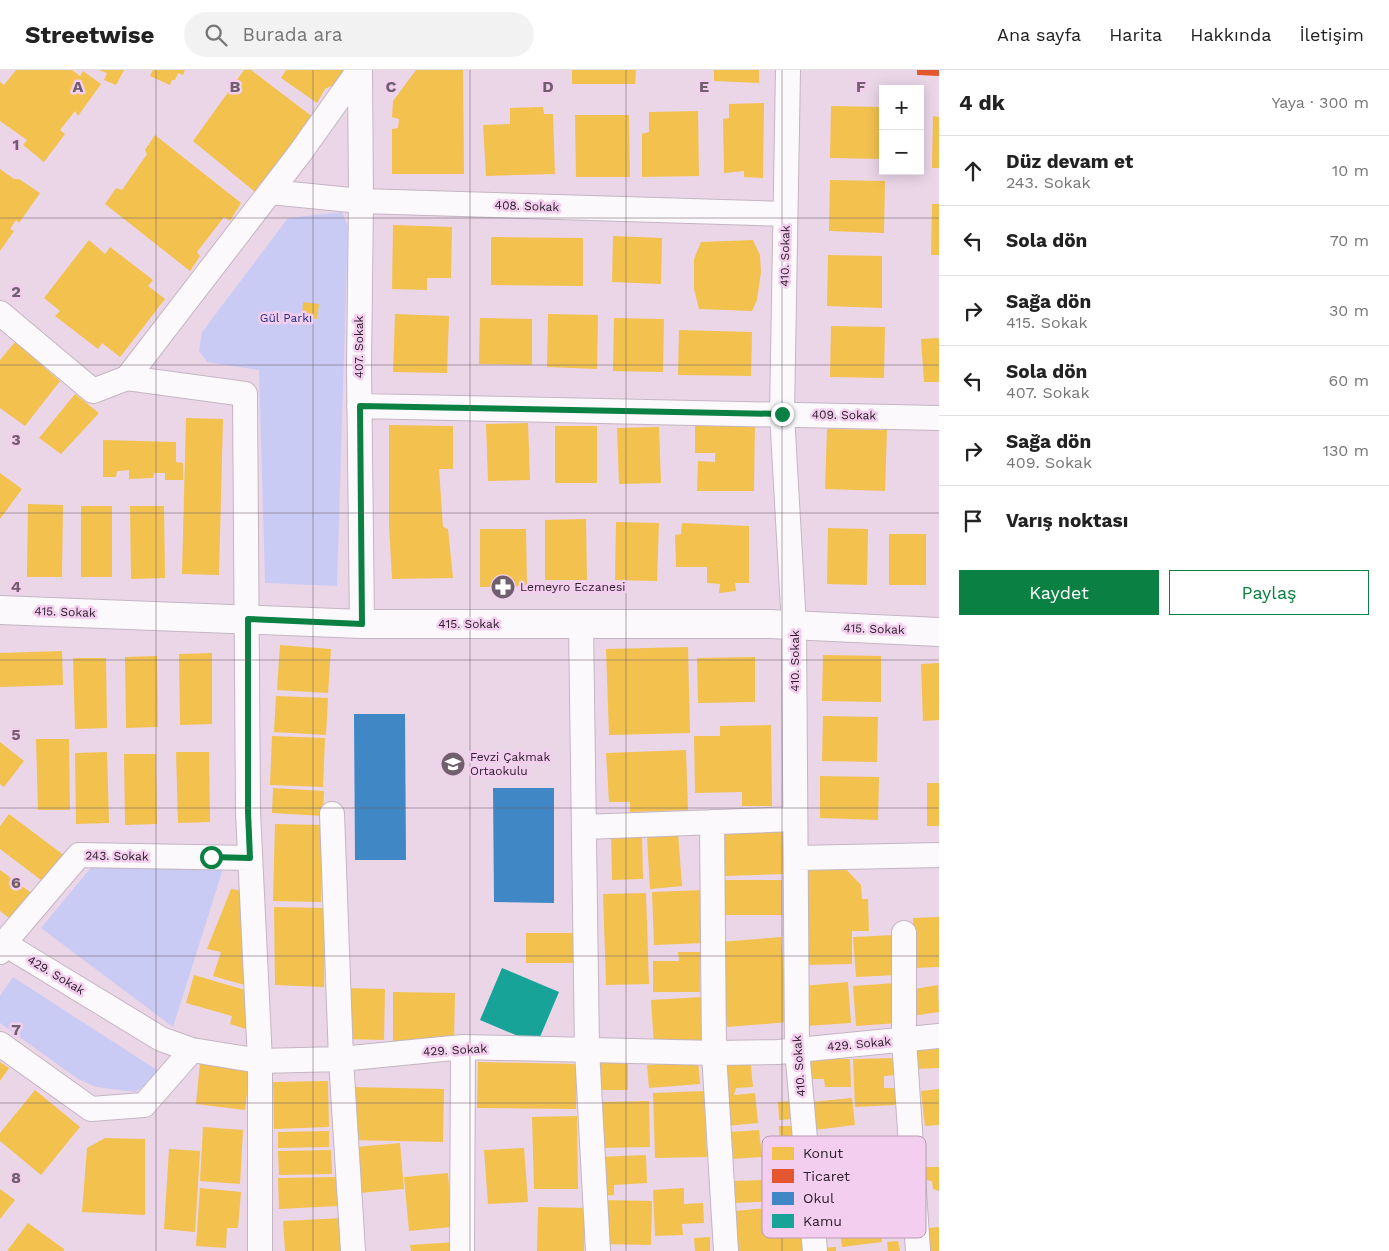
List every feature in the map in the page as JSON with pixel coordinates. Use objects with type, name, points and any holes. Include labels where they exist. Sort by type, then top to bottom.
[{"type":"street","points":[[127,378],[270,192],[360,70]]},
{"type":"street","name":"407. Sokak","points":[[360,70],[362,624]]},
{"type":"street","name":"410. Sokak","points":[[788,70],[782,414],[794,626],[797,1050],[805,1136]]},
{"type":"street","name":"408. Sokak","points":[[270,192],[361,201],[785,214]]},
{"type":"street","points":[[0,313],[93,391],[127,378],[245,394],[248,812],[260,1060],[260,1251]]},
{"type":"street","name":"409. Sokak","points":[[360,406],[939,418]]},
{"type":"street","name":"415. Sokak","points":[[0,610],[362,624],[769,624],[939,632]]},
{"type":"street","points":[[580,624],[587,1050],[598,1251]]},
{"type":"street","points":[[332,814],[341,1059],[352,1251]]},
{"type":"street","points":[[584,827],[795,819]]},
{"type":"street","points":[[712,822],[714,1053],[726,1251]]},
{"type":"street","name":"243. Sokak","points":[[1,945],[79,855],[250,858]]},
{"type":"street","points":[[796,858],[939,856]]},
{"type":"street","points":[[904,934],[904,1040],[910,1136]]},
{"type":"street","name":"429. Sokak","points":[[1,945],[161,1039],[192,1050],[260,1060],[341,1059],[463,1048],[714,1053],[778,1052],[939,1036]]},
{"type":"street","points":[[0,1044],[91,1109],[144,1105],[192,1050]]},
{"type":"street","points":[[462,1251],[463,1048]]},
{"type":"street","name":"410. Sokak","points":[[814,1238],[815,1251]]},
{"type":"street","points":[[917,1238],[918,1251]]},
{"type":"green space","name":"Gül Parkı","points":[[342,212],[348,227],[337,586],[265,583],[259,370],[207,362],[199,351],[202,332],[288,218]]},
{"type":"green space","points":[[93,865],[223,869],[173,1027],[41,928]]},
{"type":"green space","points":[[13,977],[163,1074],[135,1092],[96,1087],[78,1079],[0,1023],[0,996]]},
{"type":"building: Konut","points":[[16,70],[72,70],[80,76],[83,71],[101,84],[78,116],[75,111],[60,130],[65,134],[44,162],[23,145],[27,140],[0,121],[0,82],[4,85]]},
{"type":"building: Konut","points":[[99,70],[124,70],[116,85],[104,80],[107,73]]},
{"type":"building: Konut","points":[[153,70],[185,70],[183,75],[178,73],[170,85],[150,76]]},
{"type":"building: Konut","points":[[244,70],[251,70],[318,121],[260,196],[193,141]]},
{"type":"building: Konut","points":[[286,70],[349,70],[340,82],[325,89],[317,103],[281,78]]},
{"type":"building: Konut","points":[[416,70],[463,70],[464,174],[392,174],[392,129],[398,128],[399,119],[392,117],[393,101]]},
{"type":"building: Konut","points":[[572,70],[636,70],[635,84],[572,84]]},
{"type":"building: Konut","points":[[714,70],[759,70],[759,83],[714,81]]},
{"type":"building: Konut","points":[[764,103],[763,178],[744,177],[744,171],[724,173],[723,119],[729,118],[729,104]]},
{"type":"building: Konut","points":[[831,106],[879,107],[879,159],[830,158]]},
{"type":"building: Konut","points":[[543,107],[544,114],[553,114],[555,174],[486,176],[483,125],[510,124],[510,108]]},
{"type":"building: Konut","points":[[698,111],[699,176],[642,177],[642,134],[649,132],[649,112]]},
{"type":"building: Konut","points":[[575,115],[629,115],[630,177],[576,177]]},
{"type":"building: Konut","points":[[933,116],[939,117],[939,168],[932,168]]},
{"type":"building: Konut","points":[[155,135],[241,203],[230,221],[224,217],[197,252],[200,256],[190,271],[105,204],[116,188],[122,190],[147,154],[145,150]]},
{"type":"building: Konut","points":[[0,169],[40,193],[19,223],[16,220],[10,229],[14,231],[0,251]]},
{"type":"building: Konut","points":[[830,180],[885,181],[884,233],[829,231]]},
{"type":"building: Konut","points":[[932,204],[939,204],[939,255],[931,255]]},
{"type":"building: Konut","points":[[393,225],[452,227],[451,278],[427,278],[427,290],[392,289]]},
{"type":"building: Konut","points":[[613,236],[662,238],[661,284],[612,282]]},
{"type":"building: Konut","points":[[491,237],[583,238],[583,286],[491,285]]},
{"type":"building: Konut","points":[[89,240],[105,254],[110,247],[153,280],[148,286],[165,299],[120,357],[102,343],[98,349],[55,316],[60,311],[44,298]]},
{"type":"building: Konut","points":[[753,240],[760,255],[761,272],[757,300],[752,311],[699,309],[694,289],[694,259],[701,242]]},
{"type":"building: Konut","points":[[828,255],[882,256],[882,308],[827,306]]},
{"type":"building: Konut","points":[[303,302],[319,304],[317,319],[302,317]]},
{"type":"building: Konut","points":[[395,314],[449,316],[447,373],[393,372]]},
{"type":"building: Konut","points":[[548,314],[598,315],[597,369],[547,367]]},
{"type":"building: Konut","points":[[480,318],[532,319],[532,365],[479,364]]},
{"type":"building: Konut","points":[[614,318],[664,319],[663,372],[613,371]]},
{"type":"building: Konut","points":[[831,326],[885,327],[884,378],[830,377]]},
{"type":"building: Konut","points":[[679,330],[752,332],[751,376],[678,375]]},
{"type":"building: Konut","points":[[939,338],[939,382],[924,382],[921,339]]},
{"type":"building: Konut","points":[[15,342],[60,381],[25,426],[0,408],[0,360]]},
{"type":"building: Konut","points":[[75,394],[99,413],[61,454],[39,438]]},
{"type":"building: Konut","points":[[186,418],[223,419],[219,575],[182,574]]},
{"type":"building: Konut","points":[[528,423],[530,480],[488,481],[486,424]]},
{"type":"building: Konut","points":[[695,423],[755,424],[754,491],[697,491],[698,461],[715,462],[715,453],[695,453]]},
{"type":"building: Konut","points":[[389,425],[453,426],[453,469],[439,469],[443,527],[448,529],[453,578],[392,579],[389,525]]},
{"type":"building: Konut","points":[[555,426],[597,426],[597,483],[555,483]]},
{"type":"building: Konut","points":[[659,427],[661,483],[619,484],[617,428]]},
{"type":"building: Konut","points":[[827,429],[887,430],[885,491],[825,489]]},
{"type":"building: Konut","points":[[103,440],[176,442],[176,462],[183,463],[183,480],[165,480],[165,473],[154,473],[153,478],[129,479],[129,470],[117,471],[116,477],[103,477]]},
{"type":"building: Konut","points":[[0,473],[22,489],[0,519]]},
{"type":"building: Konut","points":[[28,504],[63,505],[62,577],[27,577]]},
{"type":"building: Konut","points":[[81,506],[112,506],[112,577],[81,577]]},
{"type":"building: Konut","points":[[130,506],[164,506],[165,578],[131,579]]},
{"type":"building: Konut","points":[[586,519],[587,580],[545,580],[545,520]]},
{"type":"building: Konut","points":[[616,522],[659,523],[657,581],[615,580]]},
{"type":"building: Konut","points":[[682,523],[749,526],[749,583],[735,583],[736,591],[719,593],[720,584],[707,583],[707,567],[676,567],[675,535],[681,534]]},
{"type":"building: Konut","points":[[828,528],[868,529],[867,585],[827,584]]},
{"type":"building: Konut","points":[[480,529],[526,529],[527,586],[480,587]]},
{"type":"building: Konut","points":[[889,534],[926,534],[926,585],[889,585]]},
{"type":"building: Konut","points":[[280,645],[331,649],[328,693],[277,690]]},
{"type":"building: Konut","points":[[688,647],[690,733],[609,735],[606,649]]},
{"type":"building: Konut","points":[[62,651],[63,685],[0,687],[0,653]]},
{"type":"building: Konut","points":[[212,653],[212,724],[180,725],[179,654]]},
{"type":"building: Konut","points":[[823,655],[881,656],[881,702],[822,701]]},
{"type":"building: Konut","points":[[157,656],[158,727],[126,728],[125,657]]},
{"type":"building: Konut","points":[[755,657],[755,702],[698,703],[697,658]]},
{"type":"building: Konut","points":[[73,658],[106,658],[107,728],[75,729]]},
{"type":"building: Konut","points":[[939,663],[939,720],[923,721],[921,664]]},
{"type":"building: Konut","points":[[276,696],[328,698],[326,735],[274,732]]},
{"type":"building: Konut","points":[[823,716],[878,717],[877,762],[822,761]]},
{"type":"building: Konut","points":[[771,725],[772,806],[742,806],[742,792],[695,793],[694,736],[720,736],[720,726]]},
{"type":"building: Konut","points":[[272,736],[325,738],[323,787],[270,785]]},
{"type":"building: Konut","points":[[36,739],[69,739],[70,810],[38,810]]},
{"type":"building: Konut","points":[[0,742],[24,761],[4,787],[0,784]]},
{"type":"building: Konut","points":[[686,750],[688,810],[630,812],[630,802],[609,802],[606,753]]},
{"type":"building: Konut","points":[[107,752],[109,823],[76,824],[75,753]]},
{"type":"building: Konut","points":[[176,752],[209,752],[210,822],[178,823]]},
{"type":"building: Konut","points":[[124,754],[156,754],[157,824],[125,825]]},
{"type":"building: Konut","points":[[820,776],[879,777],[878,820],[820,818]]},
{"type":"building: Konut","points":[[927,783],[939,783],[939,826],[927,826]]},
{"type":"building: Konut","points":[[273,788],[324,791],[323,816],[272,813]]},
{"type":"building: Konut","points":[[9,814],[69,859],[49,886],[0,849],[0,826]]},
{"type":"building: Konut","points":[[275,824],[323,825],[321,902],[273,901]]},
{"type":"building: Konut","points":[[782,824],[784,874],[724,876],[722,826]]},
{"type":"building: Konut","points":[[678,833],[682,886],[650,889],[647,836]]},
{"type":"building: Konut","points":[[611,834],[642,834],[643,879],[612,880]]},
{"type":"building: Konut","points":[[800,861],[838,861],[861,885],[862,899],[868,899],[869,931],[852,931],[852,964],[802,965]]},
{"type":"building: Konut","points":[[0,870],[37,897],[17,924],[0,911]]},
{"type":"building: Konut","points":[[720,880],[782,880],[782,915],[720,915]]},
{"type":"building: Konut","points":[[231,889],[249,892],[255,988],[213,976],[221,952],[207,949]]},
{"type":"building: Konut","points":[[703,890],[705,943],[654,945],[652,892]]},
{"type":"building: Konut","points":[[646,893],[649,984],[606,985],[603,894]]},
{"type":"building: Konut","points":[[274,907],[325,908],[324,987],[275,985]]},
{"type":"building: Konut","points":[[939,917],[939,967],[915,968],[913,918]]},
{"type":"building: Konut","points":[[526,933],[580,933],[579,963],[526,963]]},
{"type":"building: Konut","points":[[895,935],[897,975],[856,977],[853,937]]},
{"type":"building: Konut","points":[[781,937],[788,1022],[727,1027],[720,942]]},
{"type":"building: Konut","points":[[678,952],[700,952],[700,992],[653,992],[653,961],[679,961]]},
{"type":"building: Konut","points":[[194,975],[252,992],[252,1031],[230,1024],[232,1016],[186,1003]]},
{"type":"building: Konut","points":[[848,982],[851,1023],[805,1026],[802,986]]},
{"type":"building: Konut","points":[[895,983],[898,1023],[856,1026],[853,986]]},
{"type":"building: Konut","points":[[938,985],[939,1012],[912,1016],[908,990]]},
{"type":"building: Konut","points":[[345,988],[385,989],[384,1040],[344,1039]]},
{"type":"building: Konut","points":[[393,992],[455,993],[454,1042],[393,1042]]},
{"type":"building: Konut","points":[[702,997],[705,1044],[654,1047],[651,1000]]},
{"type":"building: Konut","points":[[939,1048],[939,1068],[915,1069],[914,1050]]},
{"type":"building: Konut","points":[[750,1057],[753,1087],[736,1088],[734,1095],[755,1093],[758,1123],[726,1126],[719,1060]]},
{"type":"building: Konut","points":[[897,1058],[897,1075],[884,1076],[884,1088],[895,1088],[895,1105],[855,1107],[853,1059]]},
{"type":"building: Konut","points":[[810,1059],[850,1059],[851,1087],[825,1087],[824,1079],[810,1079]]},
{"type":"building: Konut","points":[[698,1061],[700,1084],[649,1088],[647,1065]]},
{"type":"building: Konut","points":[[0,1062],[9,1068],[0,1081]]},
{"type":"building: Konut","points":[[478,1062],[577,1064],[576,1109],[477,1108]]},
{"type":"building: Konut","points":[[600,1062],[628,1062],[628,1090],[600,1090]]},
{"type":"building: Konut","points":[[200,1063],[250,1069],[245,1110],[196,1104]]},
{"type":"building: Konut","points":[[328,1081],[329,1127],[274,1129],[273,1082]]},
{"type":"building: Konut","points":[[352,1087],[444,1089],[443,1142],[351,1140]]},
{"type":"building: Konut","points":[[939,1089],[939,1125],[925,1126],[921,1091]]},
{"type":"building: Konut","points":[[35,1090],[80,1127],[41,1175],[0,1141],[0,1133]]},
{"type":"building: Konut","points":[[704,1091],[707,1157],[655,1158],[653,1093]]},
{"type":"building: Konut","points":[[852,1098],[855,1125],[814,1130],[811,1102]]},
{"type":"building: Konut","points":[[649,1101],[650,1147],[599,1148],[597,1102]]},
{"type":"building: Konut","points":[[792,1101],[794,1119],[779,1120],[778,1102]]},
{"type":"building: Konut","points":[[577,1116],[578,1189],[534,1189],[532,1117]]},
{"type":"building: Konut","points":[[779,1126],[793,1126],[794,1136],[780,1136]]},
{"type":"building: Konut","points":[[203,1127],[243,1130],[240,1184],[200,1181]]},
{"type":"building: Konut","points":[[759,1130],[762,1157],[731,1159],[729,1132]]},
{"type":"building: Konut","points":[[329,1131],[329,1147],[278,1148],[278,1132]]},
{"type":"building: Konut","points":[[105,1138],[145,1139],[145,1215],[82,1212],[87,1148]]},
{"type":"building: Konut","points":[[400,1143],[404,1189],[360,1193],[356,1147]]},
{"type":"building: Konut","points":[[524,1148],[528,1202],[488,1204],[484,1150]]},
{"type":"building: Konut","points":[[169,1149],[200,1151],[195,1232],[164,1229]]},
{"type":"building: Konut","points":[[331,1150],[332,1174],[279,1175],[278,1151]]},
{"type":"building: Konut","points":[[646,1155],[647,1183],[614,1185],[614,1195],[600,1196],[598,1157]]},
{"type":"building: Konut","points":[[926,1167],[939,1167],[939,1191],[933,1189],[932,1181],[926,1180]]},
{"type":"building: Konut","points":[[448,1173],[452,1227],[409,1231],[404,1177]]},
{"type":"building: Konut","points":[[337,1177],[338,1206],[279,1209],[278,1178]]},
{"type":"building: Konut","points":[[762,1180],[762,1202],[733,1203],[732,1181]]},
{"type":"building: Konut","points":[[200,1188],[241,1192],[238,1228],[227,1228],[226,1248],[196,1246]]},
{"type":"building: Konut","points":[[684,1188],[684,1204],[703,1203],[704,1223],[682,1224],[683,1235],[655,1236],[653,1190]]},
{"type":"building: Konut","points":[[0,1189],[15,1200],[0,1219]]},
{"type":"building: Konut","points":[[602,1200],[652,1201],[651,1245],[601,1244]]},
{"type":"building: Konut","points":[[538,1207],[585,1208],[584,1251],[537,1251]]},
{"type":"building: Konut","points":[[762,1209],[762,1238],[807,1238],[808,1251],[739,1251],[735,1211]]},
{"type":"building: Konut","points":[[343,1218],[344,1251],[285,1251],[283,1221]]},
{"type":"building: Konut","points":[[28,1223],[64,1249],[64,1251],[7,1251]]},
{"type":"building: Konut","points":[[939,1227],[939,1251],[929,1251],[928,1228]]},
{"type":"building: Konut","points":[[710,1237],[710,1251],[695,1251],[694,1238]]},
{"type":"building: Konut","points":[[841,1238],[881,1238],[882,1242],[842,1247]]},
{"type":"building: Konut","points":[[898,1241],[900,1251],[888,1251],[887,1242]]},
{"type":"building: Konut","points":[[456,1242],[456,1251],[411,1251],[410,1245]]},
{"type":"building: Konut","points":[[836,1247],[836,1251],[823,1251],[822,1248]]},
{"type":"building: Ticaret","points":[[917,70],[939,70],[939,76],[917,75]]},
{"type":"building: Okul","points":[[354,714],[405,714],[406,860],[355,860]]},
{"type":"building: Okul","points":[[493,788],[554,788],[554,903],[494,902]]},
{"type":"building: Kamu","points":[[502,968],[559,992],[537,1044],[480,1020]]},
{"type":"place","name":"Lemeyro Eczanesi","points":[[503,587]]},
{"type":"place","name":"Fevzi Çakmak Ortaokulu","points":[[453,764]]},
{"type":"route","points":[[211,857],[250,858],[248,812],[248,619],[362,624],[360,406],[782,414]]}]
